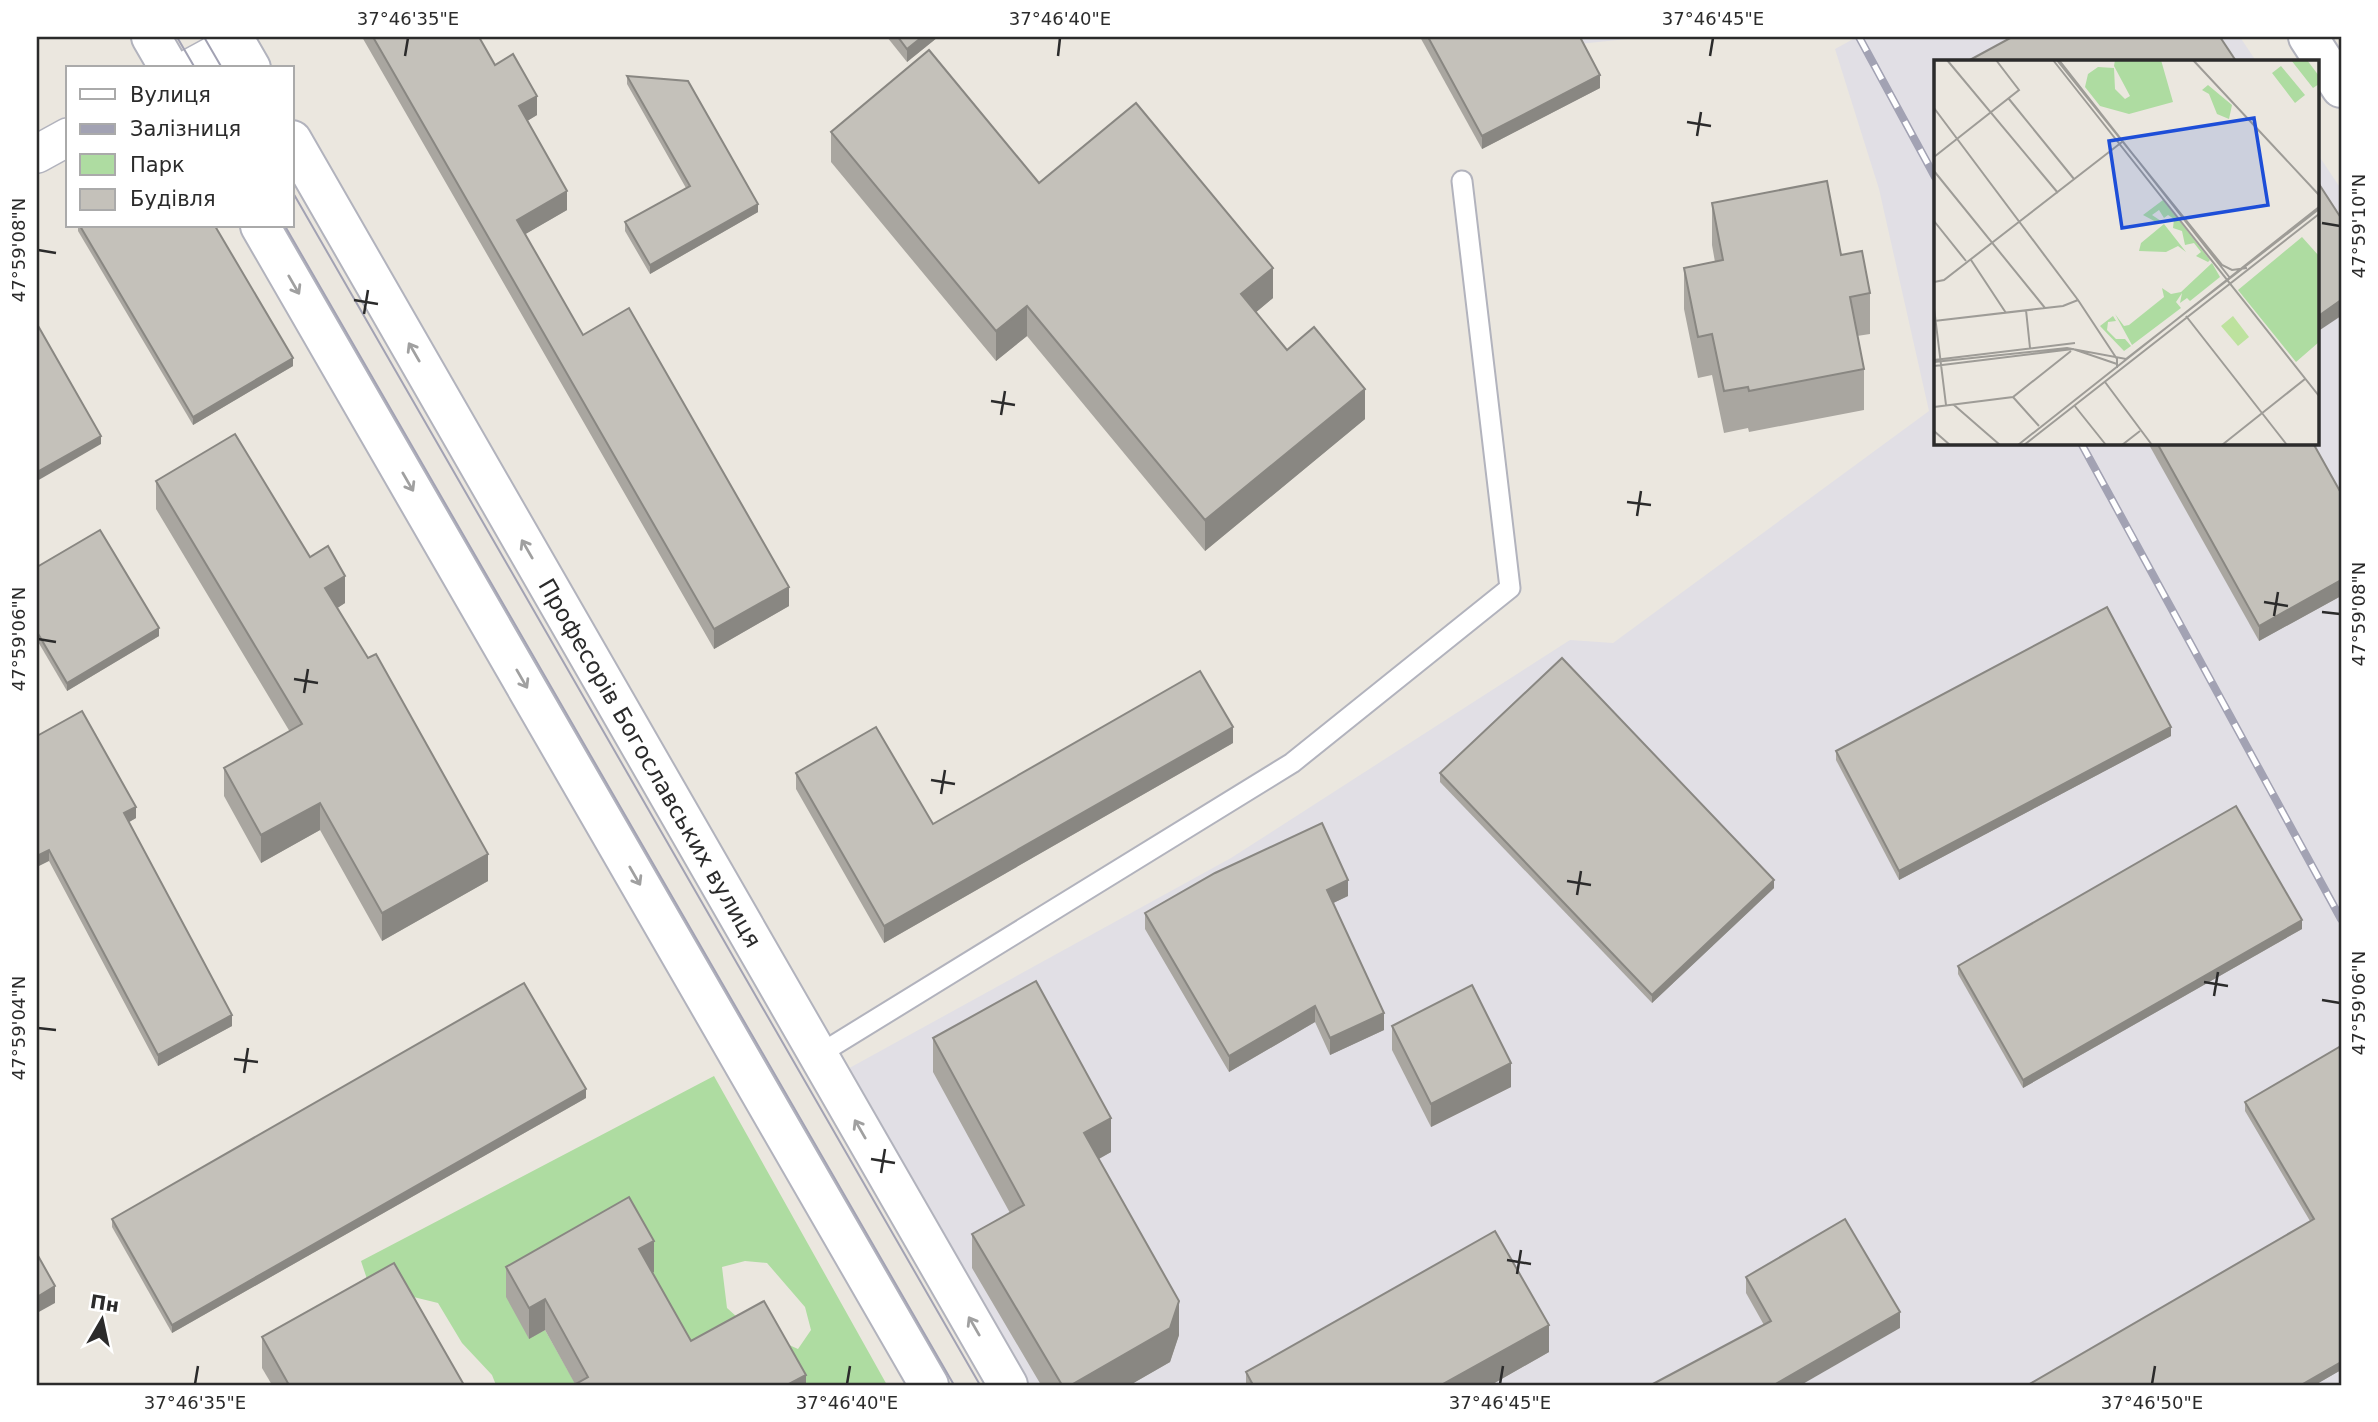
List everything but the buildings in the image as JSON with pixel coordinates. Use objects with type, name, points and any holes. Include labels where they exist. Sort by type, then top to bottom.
[{"type":"street","points":[[151,37],[168,66]]},
{"type":"street","points":[[2308,37],[2341,88]]},
{"type":"street","points":[[195,66],[240,49]]},
{"type":"street","points":[[37,154],[66,138]]},
{"type":"street","name":"Професорів Богославських вулиця","points":[[294,144],[1007,1385]]},
{"type":"street","points":[[261,228],[929,1385]]},
{"type":"lane","points":[[818,1055],[1292,763],[1510,588],[1462,181]]},
{"type":"shaded area","points":[[1575,37],[1646,37],[1579,44]]},
{"type":"shaded area","points":[[1857,37],[2240,37],[2255,60],[1934,60],[1934,444],[2318,444],[2318,154],[2341,189],[2341,1385],[1026,1385],[844,1071],[1231,858],[1570,640],[1613,643],[1929,411],[1879,189],[1835,49]]},
{"type":"green space","points":[[714,1076],[887,1385],[794,1385],[692,1372],[639,1280],[654,1271],[629,1228],[529,1338],[545,1330],[576,1385],[496,1385],[492,1375],[462,1343],[438,1303],[389,1291],[368,1282],[361,1261]],"holes":[[[745,1261],[767,1263],[805,1307],[811,1330],[798,1349],[747,1326],[727,1308],[722,1267]]]},
{"type":"tram line","points":[[177,37],[194,66]]},
{"type":"tram line","points":[[204,37],[221,66]]},
{"type":"tram line","points":[[294,194],[980,1385]]},
{"type":"tram line","points":[[286,228],[954,1385]]},
{"type":"railway","points":[[1859,37],[1934,175]]},
{"type":"railway","points":[[2082,444],[2341,919]]}]
